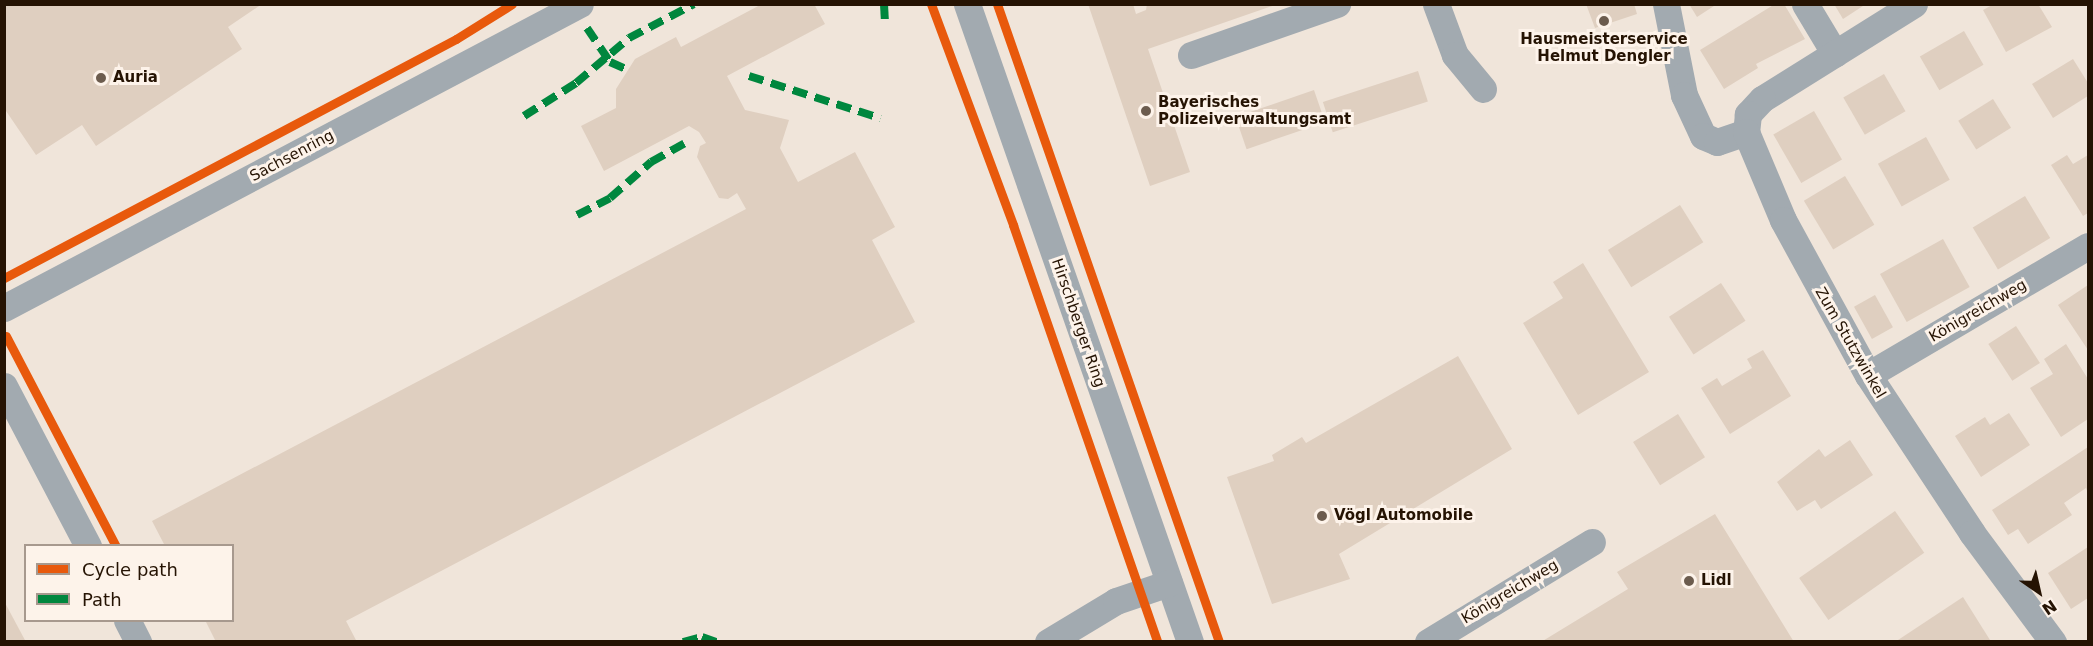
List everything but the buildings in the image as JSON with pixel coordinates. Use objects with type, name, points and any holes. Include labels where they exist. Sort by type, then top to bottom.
[{"type":"street","name":"Sachsenring","points":[[4,308],[580,4]]},
{"type":"street","name":"Hirschberger Ring","points":[[967,4],[1190,642]]},
{"type":"street","points":[[1191,55],[1337,4]]},
{"type":"street","points":[[1436,4],[1455,55],[1483,89]]},
{"type":"street","points":[[1666,4],[1684,94],[1702,136],[1717,142],[1746,132],[1748,114],[1762,99],[1914,4]]},
{"type":"street","points":[[1805,4],[1835,54]]},
{"type":"street","name":"Zum Stutzwinkel","points":[[1746,132],[1782,220],[1868,375],[1972,533],[2053,642]]},
{"type":"street","name":"Königreichweg","points":[[1868,375],[2088,246]]},
{"type":"street","points":[[4,386],[87,544]]},
{"type":"street","name":"Königreichweg","points":[[1428,642],[1592,542]]},
{"type":"street","points":[[1048,642],[1116,601],[1169,583]]},
{"type":"street","points":[[128,622],[138,642]]},
{"type":"marked path","points":[[524,116],[576,83],[629,38],[694,4]]},
{"type":"marked path","points":[[884,4],[885,21]]},
{"type":"marked path","points":[[587,28],[610,62],[626,69]]},
{"type":"marked path","points":[[749,76],[880,118]]},
{"type":"marked path","points":[[577,215],[610,198],[651,162],[684,144]]},
{"type":"marked path","points":[[683,642],[702,637],[716,642]]},
{"type":"cycle path","points":[[4,278],[456,39],[512,4]]},
{"type":"cycle path","points":[[931,4],[1013,225],[1157,642]]},
{"type":"cycle path","points":[[997,4],[1219,642]]},
{"type":"cycle path","points":[[6,336],[115,544]]},
{"type":"place","name":"Hausmeisterservice Helmut Dengler","points":[[1604,21]]},
{"type":"place","name":"Auria","points":[[101,78]]},
{"type":"place","name":"Bayerisches Polizeiverwaltungsamt","points":[[1146,111]]},
{"type":"place","name":"Vögl Automobile","points":[[1322,516]]},
{"type":"place","name":"Lidl","points":[[1689,581]]}]
